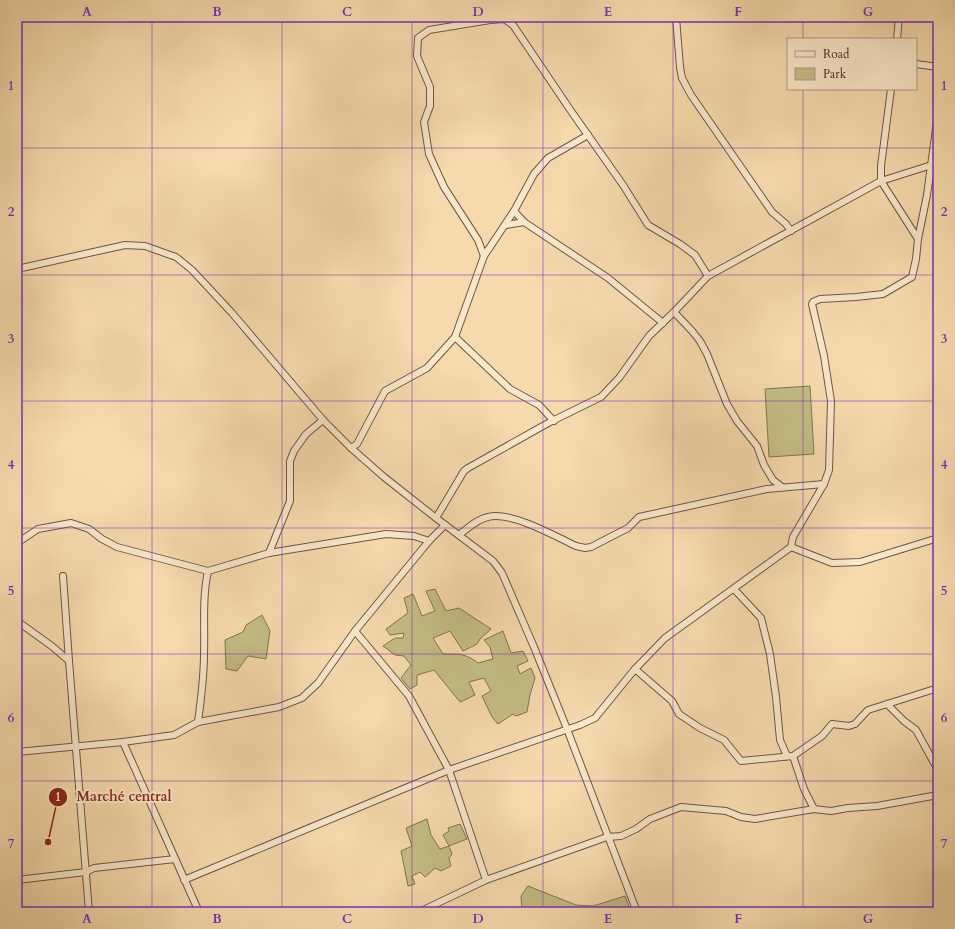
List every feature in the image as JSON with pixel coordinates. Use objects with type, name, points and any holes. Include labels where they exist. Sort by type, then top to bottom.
[{"type":"street","points":[[676,17],[682,78],[691,95],[772,212],[786,224],[791,231]]},
{"type":"street","points":[[897,38],[900,17]]},
{"type":"street","points":[[484,256],[478,240],[444,187],[429,154],[424,122],[430,106],[430,87],[417,56],[418,38],[429,30],[490,20],[504,20],[513,25],[623,185],[648,225],[680,244],[695,255],[708,276]]},
{"type":"street","points":[[917,64],[938,67]]},
{"type":"street","points":[[891,90],[881,166],[881,181],[918,239]]},
{"type":"street","points":[[184,880],[449,770],[580,725],[595,718],[635,669],[665,638],[791,547],[793,537],[824,484],[829,470],[831,401],[824,356],[813,311],[813,302],[820,299],[884,294],[912,277],[927,195],[938,114]]},
{"type":"street","points":[[351,448],[357,444],[385,391],[426,368],[455,337],[484,256],[506,225],[534,174],[548,158],[588,135]]},
{"type":"street","points":[[436,518],[464,471],[468,468],[601,397],[619,378],[649,336],[663,324],[708,276],[881,181],[938,163]]},
{"type":"street","points":[[514,211],[524,222],[608,278],[663,324]]},
{"type":"street","points":[[506,225],[524,222]]},
{"type":"street","points":[[17,269],[125,246],[145,246],[176,257],[192,270],[232,313],[323,420],[351,448],[384,477],[436,518],[490,557],[502,573],[534,647],[567,729],[636,912]]},
{"type":"street","points":[[674,312],[700,341],[707,354],[727,404],[737,421],[757,446],[764,465],[773,480],[782,487]]},
{"type":"street","points":[[455,337],[510,389],[539,405],[554,421]]},
{"type":"street","points":[[269,553],[290,501],[290,461],[294,451],[306,434],[323,420]]},
{"type":"street","points":[[459,535],[471,525],[485,518],[498,516],[522,522],[576,546],[585,548],[591,547],[628,528],[639,517],[782,487],[824,484]]},
{"type":"street","points":[[17,543],[38,529],[71,522],[89,529],[117,547],[208,571],[269,553],[386,534],[414,536],[429,541]]},
{"type":"street","points":[[17,752],[123,742],[174,735],[198,722],[278,707],[302,698],[318,683],[356,631],[429,541],[445,525]]},
{"type":"street","points":[[791,547],[832,563],[860,562],[938,539]]},
{"type":"street","points":[[198,722],[204,655],[204,588],[208,571]]},
{"type":"street","points":[[63,576],[89,912]]},
{"type":"street","points":[[734,589],[761,618],[770,654],[780,740],[790,756],[814,809]]},
{"type":"street","points":[[17,620],[69,661]]},
{"type":"street","points":[[356,631],[409,696],[449,770],[486,880]]},
{"type":"street","points":[[635,669],[672,700],[679,714],[700,728],[724,740],[741,761],[790,756],[822,736],[832,724],[848,726],[855,724],[868,710],[938,688]]},
{"type":"street","points":[[887,704],[904,721],[916,730],[938,770]]},
{"type":"street","points":[[123,742],[184,880],[200,912]]},
{"type":"street","points":[[419,912],[486,880],[607,837],[621,836],[636,829],[650,819],[682,807],[726,811],[741,817],[754,819],[814,809],[830,811],[877,806],[938,795]]},
{"type":"street","points":[[17,880],[86,872],[94,868],[175,859]]},
{"type":"green space","points":[[810,386],[814,454],[769,457],[765,389]]},
{"type":"green space","points":[[435,589],[446,611],[459,608],[491,629],[480,639],[477,644],[463,651],[450,631],[433,638],[443,654],[462,655],[469,657],[478,663],[493,659],[490,647],[484,640],[503,631],[511,653],[523,651],[528,661],[517,666],[520,674],[531,668],[535,678],[527,712],[516,716],[513,714],[498,724],[492,717],[482,696],[491,691],[484,678],[469,682],[475,695],[460,702],[434,670],[417,675],[417,685],[410,689],[401,678],[411,665],[404,656],[395,655],[383,646],[395,638],[403,638],[404,633],[390,635],[386,629],[408,613],[404,598],[413,594],[422,616],[435,611],[426,591]]},
{"type":"green space","points":[[262,615],[270,631],[266,659],[248,656],[237,671],[226,669],[225,640],[243,632],[246,625]]},
{"type":"green space","points":[[427,819],[431,835],[440,849],[449,846],[452,854],[449,858],[451,866],[441,871],[435,868],[425,877],[420,872],[412,876],[415,884],[408,886],[401,851],[412,846],[406,828]]},
{"type":"green space","points":[[460,824],[467,839],[449,846],[443,835],[449,831],[448,828]]},
{"type":"green space","points":[[528,886],[576,905],[593,906],[625,896],[631,912],[537,912],[530,908],[522,909],[521,896]]},
{"type":"place","name":"Marché central","points":[[48,842]]}]
